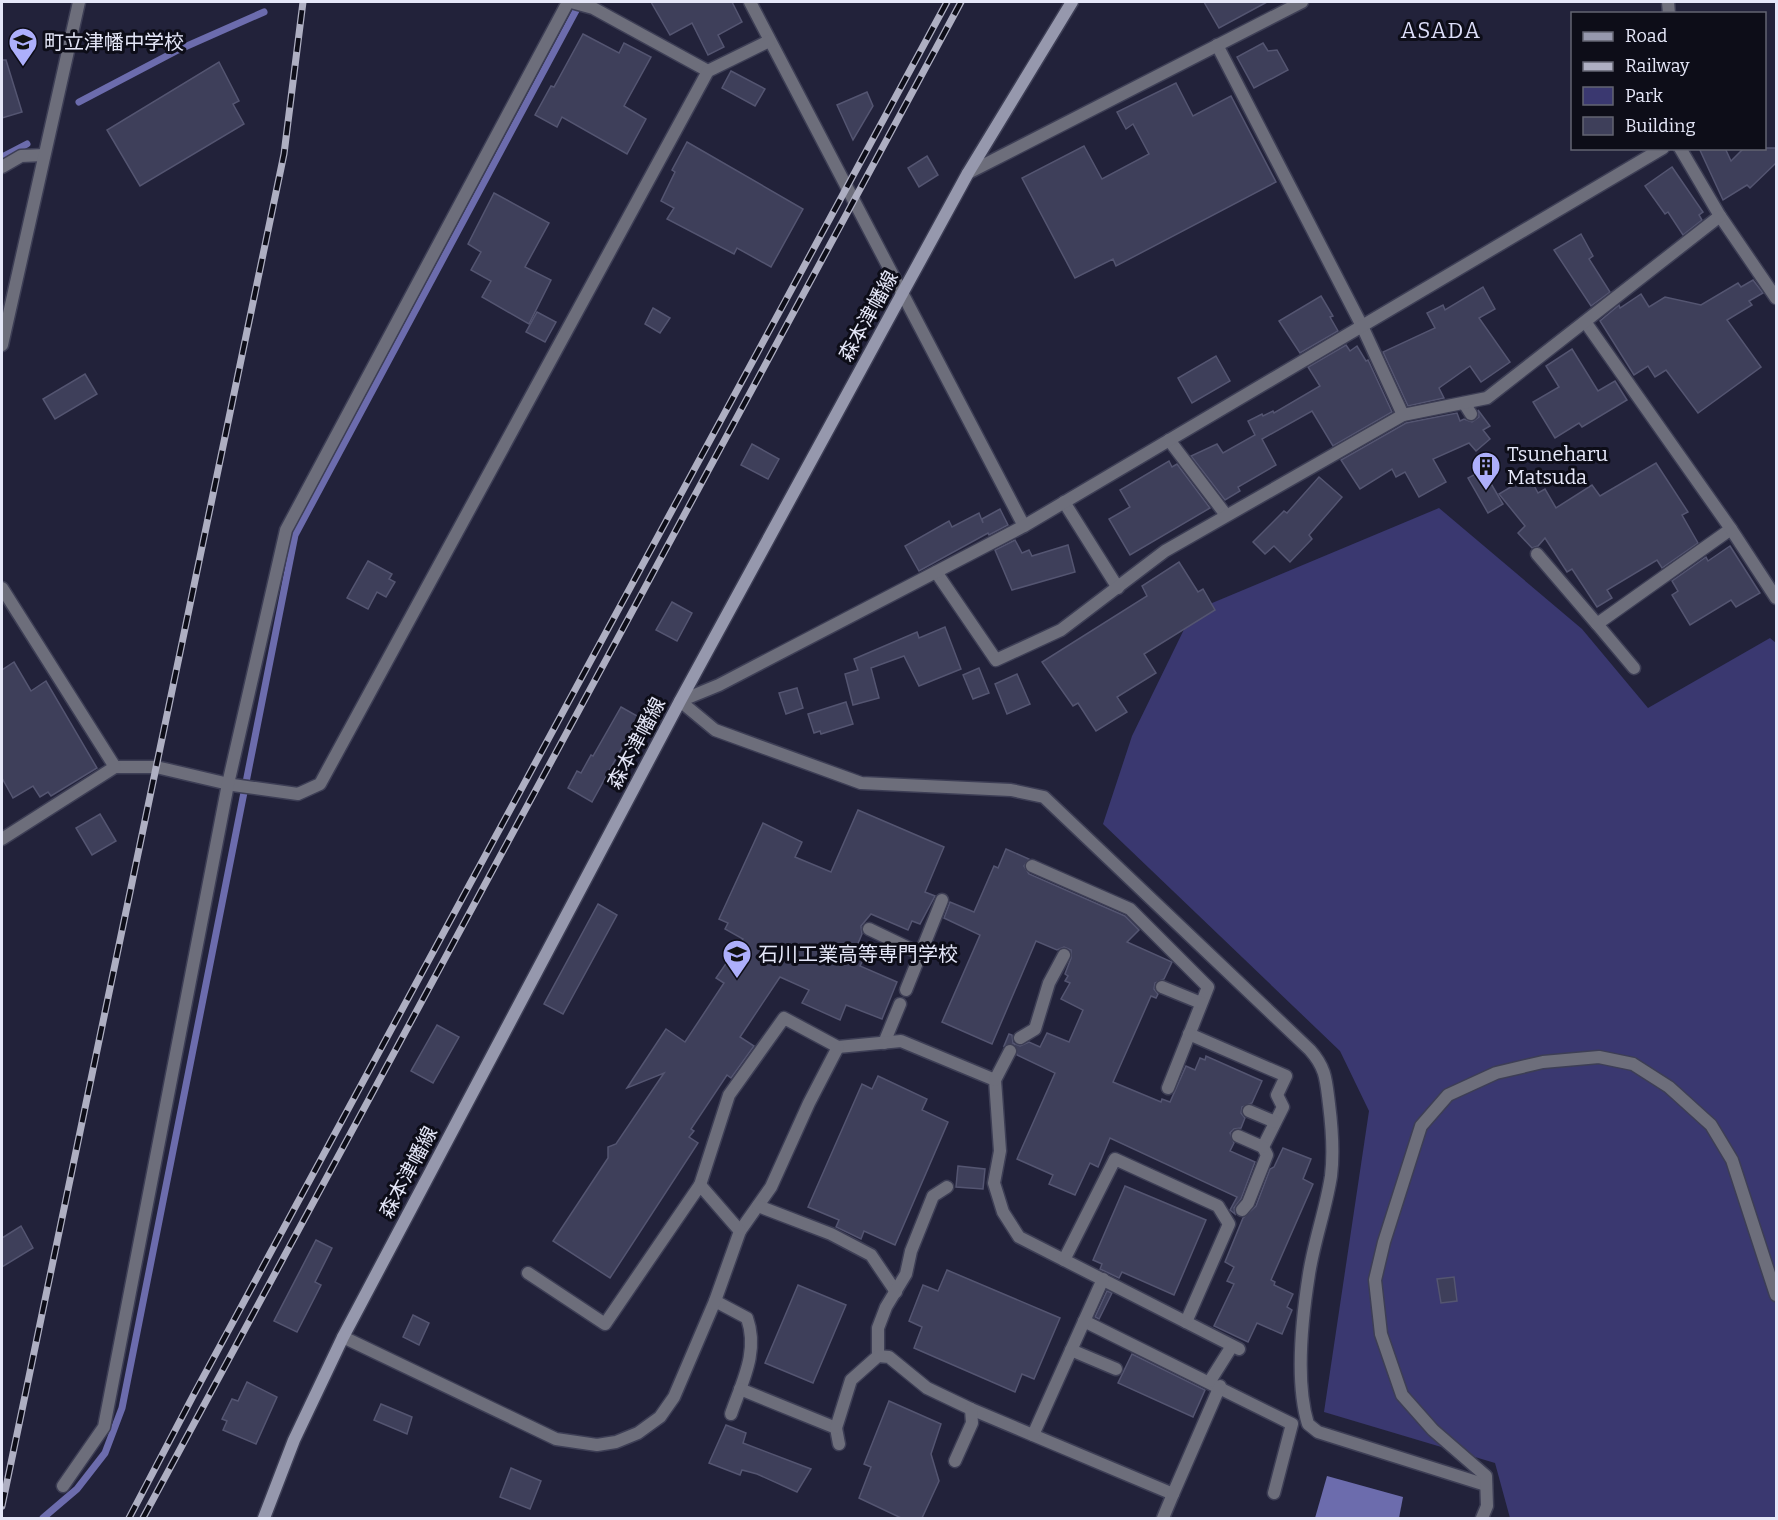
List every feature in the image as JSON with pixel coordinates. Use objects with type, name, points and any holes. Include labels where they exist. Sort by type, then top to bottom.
[{"type":"main road","name":"森本津幡線","points":[[264,1518],[294,1440],[343,1337],[680,701],[968,173],[1072,2]]},
{"type":"street","points":[[2,345],[79,2]]},
{"type":"street","points":[[63,1486],[104,1427],[231,784],[286,530],[570,2],[594,8],[708,71]]},
{"type":"street","points":[[750,2],[1024,526]]},
{"type":"street","points":[[968,173],[1302,2]]},
{"type":"street","points":[[2,838],[115,767],[156,767],[254,790],[298,794],[320,784],[708,71],[769,41]]},
{"type":"street","points":[[1218,45],[1362,326],[1403,415]]},
{"type":"street","points":[[1486,1485],[1318,1432],[1308,1424],[1301,1381],[1305,1314],[1318,1226],[1331,1178],[1333,1137],[1324,1070],[1322,1064],[1310,1050],[1044,797],[1011,790],[861,783],[715,730],[680,701],[719,685],[1024,526],[1661,150]]},
{"type":"street","points":[[1681,150],[1720,216],[1776,298]]},
{"type":"street","points":[[2,166],[21,156],[45,155]]},
{"type":"street","points":[[936,572],[996,660],[1060,630],[1165,551],[1403,415],[1487,398],[1586,323],[1720,216]]},
{"type":"street","points":[[1586,323],[1731,529],[1776,598]]},
{"type":"street","points":[[1464,403],[1471,414]]},
{"type":"street","points":[[1169,440],[1226,515]]},
{"type":"street","points":[[1064,502],[1118,588]]},
{"type":"street","points":[[1597,624],[1731,529]]},
{"type":"street","points":[[1537,554],[1634,668]]},
{"type":"street","points":[[2,588],[115,767]]},
{"type":"street","points":[[1032,866],[1130,909],[1208,987],[1168,1088]]},
{"type":"street","points":[[906,990],[942,900]]},
{"type":"street","points":[[869,929],[920,953]]},
{"type":"street","points":[[1020,1038],[1035,1029],[1049,982],[1064,955]]},
{"type":"street","points":[[1162,987],[1201,1003]]},
{"type":"street","points":[[884,1043],[900,1004]]},
{"type":"street","points":[[528,1273],[605,1323],[700,1185],[729,1095],[784,1018],[838,1047],[901,1041],[995,1080]]},
{"type":"street","points":[[1189,1034],[1286,1076],[1276,1095],[1283,1107],[1263,1147]]},
{"type":"street","points":[[343,1337],[556,1438],[597,1445],[638,1433],[660,1417],[674,1397],[715,1301],[740,1231],[771,1187],[838,1047]]},
{"type":"street","points":[[1010,1051],[995,1080],[1000,1151],[994,1183],[1003,1212],[1019,1237],[1235,1347],[1215,1384],[1163,1518]]},
{"type":"street","points":[[1482,1518],[1487,1506],[1486,1476],[1433,1431],[1402,1395],[1381,1334],[1375,1280],[1384,1242],[1421,1126],[1448,1095],[1496,1073],[1543,1062],[1599,1057],[1634,1064],[1669,1088],[1711,1125],[1732,1160],[1776,1295]]},
{"type":"street","points":[[1249,1111],[1275,1122]]},
{"type":"street","points":[[1186,1322],[1236,1216],[1248,1203],[1267,1155],[1263,1147],[1238,1136]]},
{"type":"street","points":[[1065,1260],[1115,1159],[1236,1216]]},
{"type":"street","points":[[700,1185],[740,1231]]},
{"type":"street","points":[[839,1444],[836,1428],[851,1380],[878,1356],[879,1328],[886,1308],[906,1274],[911,1251],[933,1196],[947,1187]]},
{"type":"street","points":[[758,1206],[831,1234],[871,1255],[896,1292]]},
{"type":"street","points":[[1033,1435],[1103,1279]]},
{"type":"street","points":[[715,1301],[747,1318],[751,1329],[753,1353],[732,1414]]},
{"type":"street","points":[[1084,1321],[1292,1424],[1274,1493]]},
{"type":"street","points":[[1071,1350],[1116,1369]]},
{"type":"street","points":[[878,1356],[890,1357],[927,1388],[971,1409],[1173,1494]]},
{"type":"street","points":[[740,1389],[836,1428]]},
{"type":"street","points":[[955,1461],[972,1423],[971,1409]]},
{"type":"green space","points":[[1439,508],[1582,629],[1648,708],[1770,638],[1776,643],[1776,1518],[1510,1518],[1495,1463],[1324,1412],[1369,1111],[1340,1051],[1103,824],[1132,736],[1193,611]]},
{"type":"shaded area","points":[[1327,1476],[1403,1497],[1399,1518],[1315,1518]]},
{"type":"building","points":[[651,2],[732,2],[742,22],[718,35],[724,47],[708,55],[692,23],[670,35]]},
{"type":"building","points":[[1204,2],[1267,2],[1219,28]]},
{"type":"building","points":[[583,34],[619,53],[624,43],[651,57],[624,106],[646,119],[627,154],[562,117],[557,127],[535,115],[551,86],[554,87]]},
{"type":"building","points":[[1263,43],[1268,51],[1277,50],[1288,70],[1254,88],[1237,57]]},
{"type":"building","points":[[2,60],[6,60],[22,112],[2,118]]},
{"type":"building","points":[[219,62],[239,101],[233,104],[244,124],[140,186],[107,130]]},
{"type":"building","points":[[731,71],[765,89],[755,106],[722,88]]},
{"type":"building","points":[[1176,83],[1193,116],[1231,96],[1276,182],[1116,266],[1113,259],[1075,278],[1022,178],[1084,146],[1102,179],[1149,154],[1133,124],[1126,129],[1117,112]]},
{"type":"building","points":[[867,92],[873,106],[853,140],[837,105]]},
{"type":"building","points":[[687,142],[803,209],[771,267],[737,248],[734,254],[667,219],[674,208],[661,201],[675,172],[672,170]]},
{"type":"building","points":[[1776,148],[1776,163],[1750,188],[1747,185],[1723,200],[1700,150],[1726,150],[1731,161],[1742,150]]},
{"type":"building","points":[[927,156],[938,175],[919,187],[908,168]]},
{"type":"building","points":[[1672,167],[1703,212],[1699,215],[1702,220],[1683,235],[1668,212],[1665,214],[1645,186]]},
{"type":"building","points":[[494,193],[549,223],[525,267],[551,280],[529,324],[482,297],[491,281],[471,270],[481,252],[468,244]]},
{"type":"building","points":[[1581,234],[1593,256],[1589,259],[1610,292],[1591,306],[1554,250]]},
{"type":"building","points":[[1753,280],[1763,293],[1749,301],[1752,305],[1727,320],[1761,367],[1698,413],[1666,370],[1655,377],[1648,366],[1634,375],[1600,321],[1619,305],[1620,308],[1641,294],[1649,307],[1665,297],[1701,305],[1738,283],[1741,287]]},
{"type":"building","points":[[1483,287],[1495,309],[1479,318],[1510,362],[1481,382],[1470,366],[1439,388],[1444,398],[1408,406],[1383,352],[1435,328],[1427,313],[1443,305],[1445,310]]},
{"type":"building","points":[[1321,296],[1333,316],[1330,317],[1338,331],[1300,353],[1279,321]]},
{"type":"building","points":[[653,308],[670,318],[660,333],[645,324]]},
{"type":"building","points":[[537,312],[556,322],[545,342],[526,332]]},
{"type":"building","points":[[1346,345],[1350,351],[1357,346],[1366,361],[1368,360],[1392,412],[1333,446],[1312,411],[1262,439],[1276,465],[1238,487],[1240,491],[1225,500],[1191,456],[1217,444],[1223,453],[1255,435],[1248,421],[1262,414],[1263,416],[1273,411],[1274,413],[1320,386],[1308,367]]},
{"type":"building","points":[[1572,349],[1598,391],[1615,381],[1627,400],[1582,427],[1579,423],[1555,438],[1533,402],[1559,387],[1546,366]]},
{"type":"building","points":[[1216,356],[1230,381],[1192,403],[1178,378]]},
{"type":"building","points":[[85,374],[97,394],[55,419],[43,399]]},
{"type":"building","points":[[1478,410],[1490,426],[1483,430],[1490,439],[1476,451],[1469,443],[1433,459],[1446,482],[1419,497],[1405,472],[1396,477],[1392,469],[1360,489],[1341,460],[1406,423],[1457,413],[1460,421],[1464,419],[1472,422],[1479,417]]},
{"type":"building","points":[[752,444],[779,459],[768,479],[741,465]]},
{"type":"building","points":[[1169,461],[1172,467],[1177,464],[1210,508],[1130,555],[1109,519],[1130,507],[1120,490]]},
{"type":"building","points":[[1656,463],[1688,512],[1682,515],[1698,543],[1662,568],[1657,560],[1607,590],[1612,598],[1597,607],[1572,569],[1567,572],[1545,538],[1538,546],[1532,548],[1518,533],[1525,526],[1499,494],[1529,476],[1538,493],[1545,489],[1556,508],[1592,485],[1600,496]]},
{"type":"building","name":"Tsuneharu Matsuda","points":[[1483,470],[1503,504],[1488,513],[1468,478]]},
{"type":"building","points":[[1319,477],[1342,497],[1309,535],[1312,539],[1290,562],[1274,546],[1265,554],[1253,542],[1284,511],[1287,513]]},
{"type":"building","points":[[1000,509],[1008,525],[989,535],[988,533],[919,571],[905,546],[949,521],[952,527],[979,513],[983,523],[982,519]]},
{"type":"building","points":[[1015,540],[1022,553],[1029,550],[1032,556],[1068,545],[1075,572],[1012,590],[995,550]]},
{"type":"building","points":[[1730,546],[1760,593],[1736,607],[1731,600],[1690,625],[1672,595],[1678,591],[1672,581],[1706,557],[1708,561]]},
{"type":"building","points":[[368,561],[392,574],[389,579],[395,582],[386,597],[377,592],[368,609],[347,598]]},
{"type":"building","points":[[1179,562],[1198,592],[1203,589],[1215,610],[1144,654],[1156,673],[1117,697],[1127,712],[1096,731],[1078,703],[1073,706],[1042,662],[1147,596],[1142,586]]},
{"type":"building","points":[[672,602],[692,613],[677,641],[656,630]]},
{"type":"building","points":[[945,627],[961,669],[919,686],[904,656],[871,668],[879,698],[853,705],[845,674],[858,670],[854,659],[917,632],[919,638]]},
{"type":"building","points":[[14,662],[31,691],[46,681],[97,768],[51,796],[48,792],[40,797],[33,786],[13,798],[2,778],[2,670]]},
{"type":"building","points":[[979,668],[989,693],[973,699],[963,675]]},
{"type":"building","points":[[1017,674],[1030,704],[1007,714],[995,684]]},
{"type":"building","points":[[797,688],[803,708],[786,714],[779,693]]},
{"type":"building","points":[[846,702],[853,724],[821,734],[820,731],[814,733],[808,714]]},
{"type":"building","points":[[621,707],[639,717],[592,802],[568,788],[577,771],[581,773],[591,755],[593,756]]},
{"type":"building","points":[[858,810],[944,847],[925,892],[935,896],[920,924],[912,921],[908,930],[871,914],[861,926],[862,934],[854,953],[864,958],[860,966],[897,982],[882,1019],[846,1005],[840,1020],[802,1003],[809,990],[780,977],[740,1037],[754,1046],[731,1078],[727,1075],[691,1129],[694,1131],[689,1137],[698,1143],[610,1278],[553,1241],[608,1158],[608,1147],[616,1144],[664,1073],[627,1088],[666,1029],[685,1042],[724,983],[716,978],[743,939],[725,929],[728,923],[719,919],[763,823],[802,842],[795,857],[831,872]]},
{"type":"building","points":[[100,814],[116,841],[92,855],[76,828]]},
{"type":"building","points":[[1006,849],[1029,859],[1024,866],[1029,874],[1125,916],[1139,930],[1127,942],[1172,962],[1164,979],[1155,983],[1154,989],[1158,994],[1156,998],[1151,996],[1113,1082],[1161,1102],[1162,1099],[1170,1102],[1186,1066],[1195,1070],[1200,1058],[1205,1060],[1206,1056],[1262,1081],[1252,1103],[1242,1107],[1241,1113],[1245,1118],[1241,1128],[1234,1129],[1230,1133],[1234,1143],[1230,1151],[1255,1162],[1241,1199],[1234,1208],[1235,1214],[1230,1210],[1237,1197],[1110,1138],[1098,1167],[1090,1163],[1075,1195],[1049,1184],[1053,1175],[1017,1159],[1055,1073],[1017,1055],[1014,1044],[1004,1046],[1009,1034],[1012,1035],[1013,1043],[1020,1046],[1029,1042],[1040,1047],[1047,1033],[1069,1042],[1083,1010],[1061,999],[1070,983],[1065,981],[1068,976],[1065,974],[1071,958],[1071,950],[1064,947],[1057,950],[1036,941],[992,1044],[942,1022],[980,935],[944,918],[950,902],[974,912],[994,866],[998,868]]},
{"type":"building","points":[[598,904],[617,915],[563,1014],[544,1004]]},
{"type":"building","points":[[437,1025],[459,1037],[433,1083],[411,1071]]},
{"type":"building","points":[[878,1076],[927,1099],[922,1110],[948,1122],[895,1245],[864,1231],[861,1239],[836,1227],[839,1220],[808,1207],[862,1084],[872,1089]]},
{"type":"building","points":[[1283,1148],[1311,1159],[1303,1179],[1313,1184],[1271,1280],[1275,1282],[1274,1285],[1293,1294],[1287,1307],[1292,1310],[1282,1334],[1257,1323],[1248,1342],[1214,1326],[1234,1284],[1227,1281],[1234,1267],[1225,1262],[1243,1218],[1256,1206],[1270,1169],[1274,1167]]},
{"type":"building","points":[[958,1166],[985,1169],[983,1189],[956,1187]]},
{"type":"building","points":[[1125,1186],[1206,1220],[1174,1295],[1122,1272],[1119,1278],[1100,1269],[1102,1264],[1093,1260]]},
{"type":"building","points":[[21,1226],[33,1248],[2,1267],[2,1238]]},
{"type":"building","points":[[316,1240],[332,1248],[315,1282],[321,1285],[297,1332],[274,1321]]},
{"type":"building","points":[[947,1270],[1060,1318],[1034,1379],[1022,1374],[1015,1392],[914,1348],[922,1327],[909,1321],[923,1285],[938,1291]]},
{"type":"building","points":[[1454,1277],[1457,1301],[1441,1303],[1437,1279]]},
{"type":"building","points":[[798,1285],[846,1305],[813,1383],[765,1363]]},
{"type":"building","points":[[1107,1291],[1112,1293],[1099,1319],[1095,1317]]},
{"type":"building","points":[[413,1315],[429,1323],[419,1345],[403,1337]]},
{"type":"building","points":[[1132,1354],[1205,1390],[1193,1417],[1118,1383]]},
{"type":"building","points":[[247,1382],[277,1397],[256,1444],[223,1430],[227,1421],[222,1419],[232,1399],[238,1401]]},
{"type":"building","points":[[889,1401],[941,1424],[931,1454],[939,1481],[922,1518],[901,1518],[859,1498],[871,1467],[864,1464]]},
{"type":"building","points":[[381,1404],[412,1417],[407,1434],[374,1420]]},
{"type":"building","points":[[726,1425],[746,1433],[743,1443],[811,1469],[797,1492],[757,1474],[742,1470],[740,1475],[709,1463]]},
{"type":"building","points":[[511,1468],[541,1481],[530,1509],[500,1497]]},
{"type":"waterway","points":[[43,1518],[77,1489],[105,1453],[122,1408],[295,535],[580,3]]},
{"type":"waterway","points":[[79,102],[178,50],[264,12]]},
{"type":"waterway","points":[[2,157],[27,144]]},
{"type":"railway","points":[[2,1506],[284,154],[303,2]]},
{"type":"railway","points":[[129,1518],[947,2]]},
{"type":"railway","points":[[143,1518],[961,2]]},
{"type":"place","name":"町立津幡中学校","points":[[23,68]]},
{"type":"place","name":"Tsuneharu Matsuda","points":[[1486,492]]},
{"type":"place","name":"石川工業高等専門学校","points":[[737,980]]},
{"type":"district","name":"ASADA","points":[[1441,30]]}]
